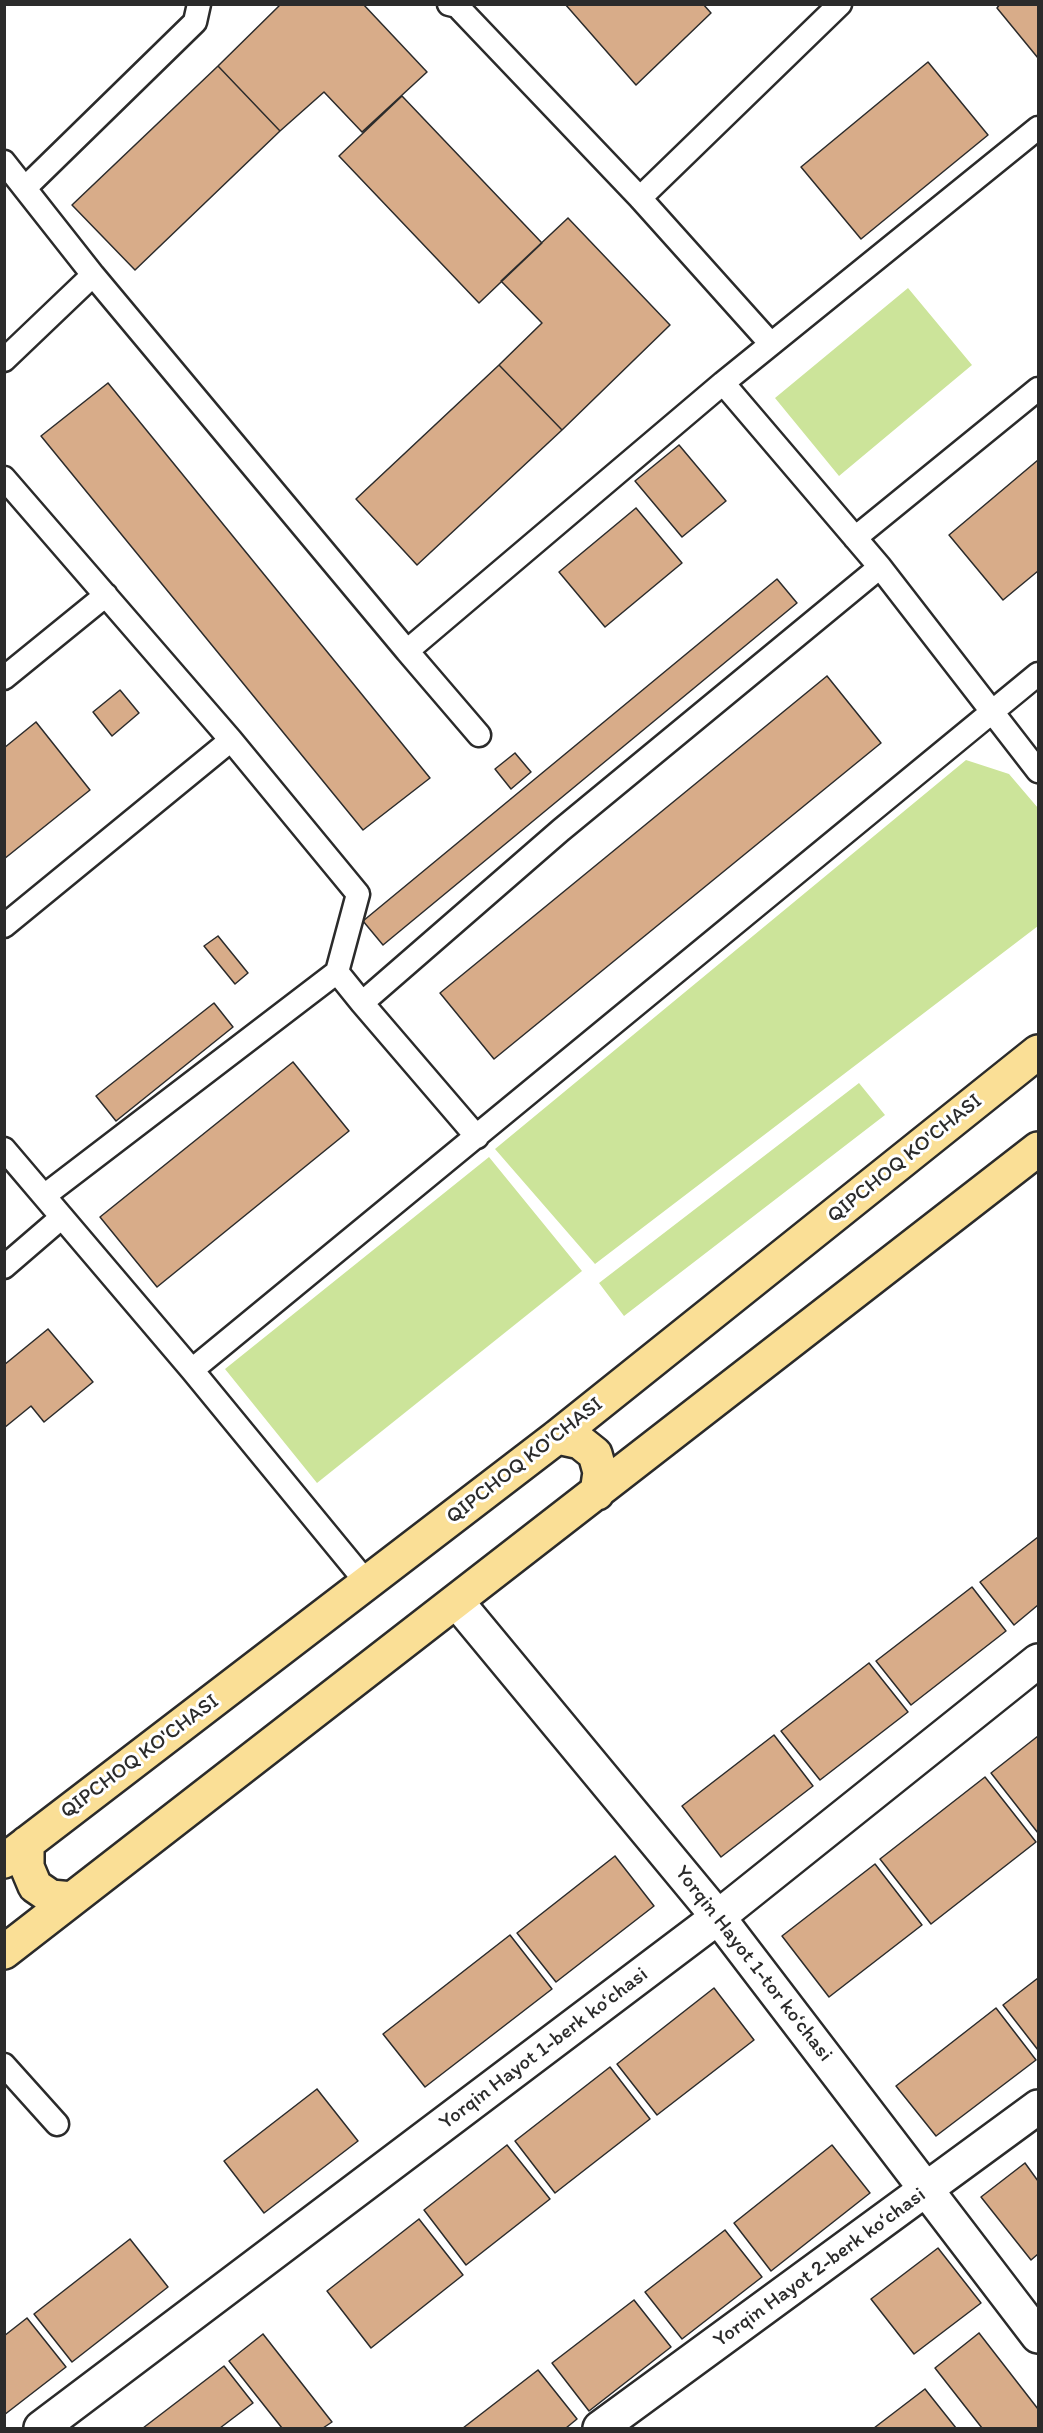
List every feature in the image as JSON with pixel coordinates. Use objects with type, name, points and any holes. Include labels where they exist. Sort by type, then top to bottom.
[{"type":"main road","name":"QIPCHOQ KO'CHASI","points":[[16,1852],[557,1437],[1038,1052]]},
{"type":"main road","points":[[4,1952],[1038,1149]]},
{"type":"main road","points":[[557,1437],[580,1442],[595,1454],[600,1472],[597,1493]]},
{"type":"main road","points":[[16,1852],[27,1867],[35,1886],[51,1897],[72,1899]]},
{"type":"street","name":"Yorqin Hayot 1-tor koʻchasi","points":[[457,1602],[718,1917],[928,2189],[1038,2336]]},
{"type":"street","name":"Yorqin Hayot 1-berk koʻchasi","points":[[41,2428],[718,1917],[1038,1661]]},
{"type":"street","name":"Yorqin Hayot 2-berk koʻchasi","points":[[600,2428],[1038,2107]]},
{"type":"lane","points":[[25,188],[195,22],[199,4]]},
{"type":"lane","points":[[449,4],[457,6],[640,198],[771,344]]},
{"type":"lane","points":[[640,198],[840,4]]},
{"type":"lane","points":[[407,651],[723,383],[1038,128]]},
{"type":"lane","points":[[4,162],[93,275],[479,735]]},
{"type":"lane","points":[[4,360],[93,275]]},
{"type":"lane","points":[[723,383],[880,567],[1038,771]]},
{"type":"lane","points":[[855,538],[1038,389]]},
{"type":"lane","points":[[4,478],[231,740],[358,894],[337,972],[44,1196]]},
{"type":"lane","points":[[362,1003],[561,830],[880,567]]},
{"type":"lane","points":[[4,678],[106,595]]},
{"type":"lane","points":[[192,1370],[1038,674]]},
{"type":"lane","points":[[4,926],[231,740]]},
{"type":"lane","points":[[337,972],[477,1137]]},
{"type":"lane","points":[[4,1149],[192,1370],[367,1584]]},
{"type":"lane","points":[[4,1267],[62,1217]]},
{"type":"lane","points":[[4,2065],[57,2124]]},
{"type":"green space","points":[[908,288],[972,365],[839,476],[775,398]]},
{"type":"green space","points":[[966,760],[1009,774],[1038,808],[1038,926],[595,1264],[495,1149]]},
{"type":"green space","points":[[859,1083],[885,1115],[624,1316],[599,1283]]},
{"type":"green space","points":[[489,1157],[582,1271],[317,1483],[225,1369]]},
{"type":"building","points":[[281,4],[363,4],[427,72],[362,132],[324,92],[280,131],[218,66]]},
{"type":"building","points":[[565,4],[703,4],[711,13],[636,85]]},
{"type":"building","points":[[1000,4],[1038,4],[1038,58],[997,8]]},
{"type":"building","points":[[928,62],[988,135],[861,239],[801,167]]},
{"type":"building","points":[[218,66],[280,131],[135,270],[72,205]]},
{"type":"building","points":[[402,96],[542,243],[479,303],[339,156]]},
{"type":"building","points":[[568,218],[670,325],[562,430],[499,365],[542,323],[501,281]]},
{"type":"building","points":[[499,365],[562,430],[417,565],[356,499]]},
{"type":"building","points":[[108,383],[430,778],[363,830],[41,436]]},
{"type":"building","points":[[679,445],[726,501],[682,537],[635,481]]},
{"type":"building","points":[[1038,460],[1038,571],[1003,600],[949,535]]},
{"type":"building","points":[[636,508],[682,563],[605,627],[559,572]]},
{"type":"building","points":[[777,579],[797,603],[383,945],[363,921]]},
{"type":"building","points":[[827,676],[881,743],[494,1059],[440,993]]},
{"type":"building","points":[[120,690],[139,713],[112,736],[93,712]]},
{"type":"building","points":[[36,722],[90,790],[4,859],[4,748]]},
{"type":"building","points":[[515,753],[531,772],[511,789],[495,769]]},
{"type":"building","points":[[218,936],[248,973],[235,984],[204,946]]},
{"type":"building","points":[[214,1003],[233,1027],[116,1121],[96,1096]]},
{"type":"building","points":[[293,1062],[349,1131],[157,1287],[100,1217]]},
{"type":"building","points":[[48,1329],[93,1382],[44,1422],[31,1406],[4,1428],[4,1365]]},
{"type":"building","points":[[1038,1537],[1038,1605],[1014,1625],[980,1582]]},
{"type":"building","points":[[972,1587],[1006,1631],[911,1705],[876,1661]]},
{"type":"building","points":[[869,1663],[908,1712],[820,1780],[781,1731]]},
{"type":"building","points":[[774,1735],[813,1786],[721,1857],[682,1806]]},
{"type":"building","points":[[1038,1736],[1038,1833],[991,1773]]},
{"type":"building","points":[[985,1777],[1036,1842],[931,1924],[880,1859]]},
{"type":"building","points":[[615,1856],[654,1906],[556,1982],[517,1933]]},
{"type":"building","points":[[875,1864],[922,1925],[829,1997],[782,1936]]},
{"type":"building","points":[[510,1935],[552,1989],[425,2087],[383,2034]]},
{"type":"building","points":[[1038,1978],[1038,2050],[1003,2005]]},
{"type":"building","points":[[714,1988],[754,2040],[657,2115],[617,2064]]},
{"type":"building","points":[[996,2008],[1036,2060],[936,2136],[896,2086]]},
{"type":"building","points":[[610,2067],[650,2119],[555,2193],[515,2141]]},
{"type":"building","points":[[317,2089],[358,2141],[264,2213],[224,2161]]},
{"type":"building","points":[[507,2145],[550,2199],[466,2265],[424,2210]]},
{"type":"building","points":[[832,2145],[870,2193],[771,2271],[734,2223]]},
{"type":"building","points":[[1025,2163],[1038,2181],[1038,2254],[1031,2260],[981,2197]]},
{"type":"building","points":[[419,2219],[463,2275],[371,2348],[327,2291]]},
{"type":"building","points":[[725,2230],[762,2277],[682,2339],[645,2292]]},
{"type":"building","points":[[130,2239],[168,2287],[72,2362],[34,2314]]},
{"type":"building","points":[[938,2248],[981,2303],[914,2354],[871,2299]]},
{"type":"building","points":[[634,2300],[671,2347],[589,2411],[552,2363]]},
{"type":"building","points":[[27,2318],[66,2367],[4,2415],[4,2336]]},
{"type":"building","points":[[979,2333],[1038,2409],[1038,2428],[982,2428],[935,2368]]},
{"type":"building","points":[[263,2334],[332,2422],[323,2428],[282,2428],[229,2361]]},
{"type":"building","points":[[224,2366],[253,2403],[220,2428],[143,2428]]},
{"type":"building","points":[[538,2370],[577,2419],[566,2428],[463,2428]]},
{"type":"building","points":[[925,2389],[956,2428],[874,2428]]}]
